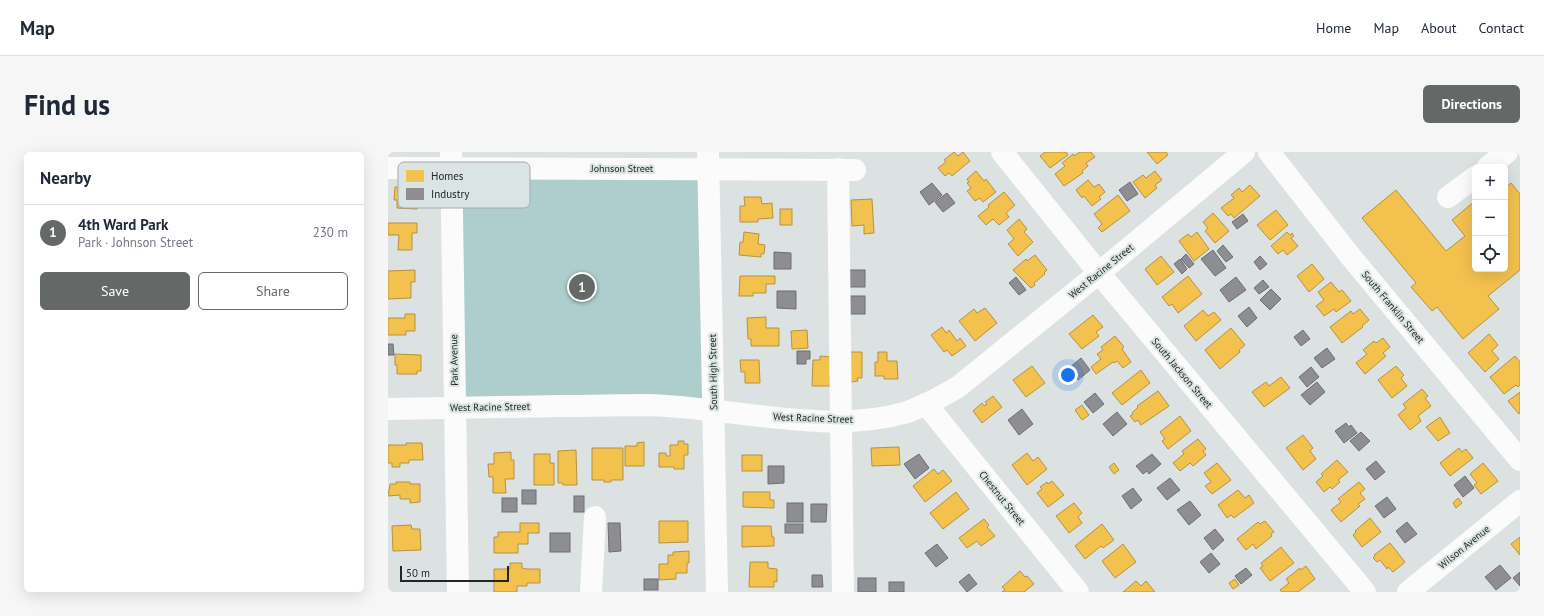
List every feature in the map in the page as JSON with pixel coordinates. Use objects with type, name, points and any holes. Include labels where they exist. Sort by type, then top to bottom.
[{"type":"street","name":"South Jackson Street","points":[[1002,152],[1099,273],[1365,592]]},
{"type":"street","name":"West Racine Street","points":[[388,409],[647,405],[713,409],[786,418],[840,421],[885,417],[905,413],[941,398],[958,387],[1099,273],[1244,152]]},
{"type":"street","name":"South Franklin Street","points":[[1269,152],[1351,257],[1520,460]]},
{"type":"street","points":[[1492,164],[1507,152]]},
{"type":"street","name":"Johnson Street","points":[[435,162],[451,160],[709,160],[847,170],[840,421]]},
{"type":"street","name":"South High Street","points":[[709,160],[717,592]]},
{"type":"street","name":"Johnson Street","points":[[388,168],[398,167]]},
{"type":"street","points":[[1448,197],[1472,178]]},
{"type":"street","name":"Park Avenue","points":[[452,208],[458,592]]},
{"type":"street","name":"Chestnut Street","points":[[926,404],[1072,590]]},
{"type":"street","points":[[840,421],[842,592]]},
{"type":"street","name":"Wilson Avenue","points":[[1408,592],[1520,501]]},
{"type":"street","points":[[592,592],[595,517]]},
{"type":"shaded area","points":[[530,168],[709,169],[713,409],[455,408],[452,208],[530,208]]},
{"type":"building: Homes","points":[[954,152],[958,156],[963,152],[970,161],[952,176],[949,173],[945,176],[938,168],[946,162],[944,160]]},
{"type":"building: Homes","points":[[1045,152],[1066,152],[1068,155],[1050,168],[1040,156]]},
{"type":"building: Homes","points":[[1080,152],[1091,152],[1095,157],[1086,163],[1088,166],[1082,171],[1083,173],[1064,186],[1055,174],[1065,166],[1062,163],[1073,154],[1074,156]]},
{"type":"building: Homes","points":[[1147,152],[1166,152],[1168,155],[1157,164]]},
{"type":"building: Homes","points":[[976,171],[984,181],[986,179],[996,192],[983,202],[980,198],[975,201],[967,191],[971,188],[967,183],[969,182],[967,179]]},
{"type":"building: Homes","points":[[1155,171],[1162,180],[1155,185],[1157,188],[1145,198],[1133,182],[1143,175],[1146,178]]},
{"type":"building: Homes","points":[[1088,180],[1094,187],[1099,184],[1105,192],[1099,197],[1101,199],[1092,206],[1084,196],[1082,198],[1076,190]]},
{"type":"building: Homes","points":[[1511,183],[1520,194],[1520,270],[1488,296],[1499,309],[1463,339],[1437,307],[1432,311],[1411,287],[1416,283],[1362,218],[1396,190],[1446,251],[1465,236],[1452,220],[1472,203],[1472,272],[1508,272],[1508,186]]},
{"type":"building: Homes","points":[[1250,185],[1260,196],[1234,218],[1231,214],[1228,216],[1221,208],[1234,198],[1231,195],[1239,188],[1242,192]]},
{"type":"building: Homes","points":[[395,187],[398,187],[398,208],[417,209],[397,208],[397,200],[394,200]]},
{"type":"building: Homes","points":[[1004,192],[1015,205],[1006,213],[1009,217],[999,225],[993,219],[986,225],[978,216],[989,207],[988,205]]},
{"type":"building: Homes","points":[[1118,195],[1130,211],[1102,232],[1098,228],[1102,224],[1094,214]]},
{"type":"building: Homes","points":[[744,197],[761,197],[762,204],[772,203],[773,218],[758,219],[758,222],[740,222],[740,206],[745,206]]},
{"type":"building: Homes","points":[[872,199],[874,233],[864,234],[864,225],[852,226],[851,200]]},
{"type":"building: Homes","points":[[780,209],[792,209],[792,225],[780,225]]},
{"type":"building: Homes","points":[[1276,210],[1288,225],[1270,240],[1257,225]]},
{"type":"building: Homes","points":[[1213,213],[1229,231],[1215,243],[1205,231],[1208,228],[1203,222]]},
{"type":"building: Homes","points":[[1019,219],[1027,229],[1024,232],[1033,242],[1018,256],[1008,244],[1014,239],[1007,230]]},
{"type":"building: Homes","points":[[388,223],[417,223],[417,233],[412,233],[412,250],[398,250],[399,235],[388,235]]},
{"type":"building: Homes","points":[[744,232],[759,234],[758,244],[765,245],[764,254],[761,254],[761,257],[739,255],[740,242],[743,242]]},
{"type":"building: Homes","points":[[1197,232],[1209,249],[1194,261],[1179,241],[1188,234],[1191,237]]},
{"type":"building: Homes","points":[[1287,232],[1290,235],[1292,233],[1294,236],[1291,238],[1298,246],[1287,255],[1283,250],[1278,254],[1271,246]]},
{"type":"building: Homes","points":[[1035,255],[1047,270],[1031,288],[1013,270],[1026,259],[1027,261]]},
{"type":"building: Homes","points":[[1161,256],[1174,272],[1157,285],[1145,269]]},
{"type":"building: Homes","points":[[1312,264],[1324,279],[1309,292],[1297,276]]},
{"type":"building: Homes","points":[[415,270],[415,282],[411,282],[411,298],[388,299],[388,271]]},
{"type":"building: Homes","points":[[740,276],[775,276],[775,284],[766,284],[766,293],[753,293],[753,296],[739,296]]},
{"type":"building: Homes","points":[[1188,276],[1202,294],[1178,313],[1172,304],[1169,306],[1162,297]]},
{"type":"building: Homes","points":[[1331,282],[1339,292],[1342,290],[1351,301],[1336,312],[1334,309],[1324,316],[1316,306],[1324,300],[1318,292]]},
{"type":"building: Homes","points":[[985,308],[997,323],[975,341],[959,321],[974,309],[977,313]]},
{"type":"building: Homes","points":[[1360,309],[1369,320],[1362,326],[1363,327],[1342,343],[1330,327],[1351,311],[1353,314]]},
{"type":"building: Homes","points":[[1203,310],[1208,316],[1214,312],[1221,320],[1196,341],[1184,326]]},
{"type":"building: Homes","points":[[405,314],[415,314],[415,331],[406,331],[406,335],[388,335],[388,318],[405,318]]},
{"type":"building: Homes","points":[[1093,315],[1103,327],[1096,332],[1099,336],[1082,349],[1069,334]]},
{"type":"building: Homes","points":[[766,317],[766,328],[779,328],[779,346],[751,346],[751,339],[748,339],[747,318]]},
{"type":"building: Homes","points":[[942,327],[946,333],[949,330],[957,341],[960,338],[966,346],[952,356],[947,350],[944,352],[931,335]]},
{"type":"building: Homes","points":[[1231,328],[1245,345],[1239,350],[1240,352],[1220,369],[1205,350]]},
{"type":"building: Homes","points":[[807,330],[808,348],[792,349],[791,331]]},
{"type":"building: Homes","points":[[1489,334],[1498,345],[1492,351],[1499,359],[1485,372],[1468,353]]},
{"type":"building: Homes","points":[[1115,336],[1124,347],[1122,349],[1131,362],[1123,368],[1117,361],[1114,363],[1113,362],[1096,374],[1091,367],[1101,359],[1097,354],[1103,350],[1101,347]]},
{"type":"building: Homes","points":[[1383,338],[1390,347],[1383,353],[1386,356],[1365,374],[1356,363],[1367,354],[1363,350],[1374,341],[1376,343]]},
{"type":"building: Homes","points":[[846,352],[862,352],[862,378],[857,378],[858,381],[851,382]]},
{"type":"building: Homes","points":[[878,352],[887,352],[887,361],[897,361],[898,379],[884,379],[884,376],[875,376],[875,362],[878,362]]},
{"type":"building: Homes","points":[[395,354],[421,355],[421,371],[417,371],[417,374],[397,374]]},
{"type":"building: Homes","points":[[820,356],[831,357],[830,386],[812,386],[813,360],[820,360]]},
{"type":"building: Homes","points":[[1515,356],[1520,362],[1520,385],[1518,387],[1516,385],[1504,394],[1490,377]]},
{"type":"building: Homes","points":[[740,360],[759,360],[760,383],[745,383],[745,372],[741,372]]},
{"type":"building: Homes","points":[[1032,366],[1045,383],[1026,397],[1013,380]]},
{"type":"building: Homes","points":[[1396,366],[1404,375],[1401,378],[1407,386],[1392,398],[1378,380]]},
{"type":"building: Homes","points":[[1141,370],[1150,383],[1122,405],[1112,393]]},
{"type":"building: Homes","points":[[1281,377],[1290,388],[1264,407],[1252,392],[1266,382],[1269,386]]},
{"type":"building: Homes","points":[[1422,389],[1428,396],[1425,398],[1431,406],[1418,416],[1421,421],[1410,430],[1398,415],[1406,408],[1403,404]]},
{"type":"building: Homes","points":[[1158,391],[1169,406],[1141,425],[1138,420],[1135,422],[1130,416],[1138,407],[1137,406]]},
{"type":"building: Homes","points":[[1520,392],[1520,413],[1519,414],[1508,401]]},
{"type":"building: Homes","points":[[993,396],[1002,407],[982,423],[973,411],[982,403],[984,406],[987,404],[985,402]]},
{"type":"building: Homes","points":[[1082,405],[1089,415],[1082,420],[1075,410]]},
{"type":"building: Homes","points":[[1180,416],[1191,431],[1168,449],[1162,441],[1165,439],[1160,432]]},
{"type":"building: Homes","points":[[1440,417],[1450,433],[1438,441],[1426,427]]},
{"type":"building: Homes","points":[[1303,435],[1313,448],[1310,451],[1316,459],[1303,470],[1286,448]]},
{"type":"building: Homes","points":[[1198,439],[1206,449],[1203,451],[1206,455],[1193,466],[1190,463],[1180,471],[1173,463],[1184,454],[1182,451]]},
{"type":"building: Homes","points":[[678,441],[684,441],[684,444],[688,444],[688,455],[684,455],[684,469],[659,467],[659,453],[666,453],[666,456],[670,456],[670,445],[678,445]]},
{"type":"building: Homes","points":[[644,442],[644,466],[625,466],[625,446],[637,446],[637,443]]},
{"type":"building: Homes","points":[[406,443],[422,443],[423,460],[409,460],[409,463],[400,463],[400,467],[392,467],[392,463],[388,463],[388,445],[406,445]]},
{"type":"building: Homes","points":[[899,447],[900,465],[872,466],[871,448]]},
{"type":"building: Homes","points":[[592,448],[623,448],[623,480],[611,480],[611,482],[604,482],[604,480],[592,480]]},
{"type":"building: Homes","points":[[1459,448],[1462,452],[1466,449],[1473,458],[1450,476],[1440,463]]},
{"type":"building: Homes","points":[[576,450],[577,485],[563,485],[563,483],[558,483],[558,451]]},
{"type":"building: Homes","points":[[511,452],[511,460],[514,460],[514,479],[505,479],[506,493],[493,493],[493,477],[489,477],[488,464],[494,464],[494,453]]},
{"type":"building: Homes","points":[[1027,453],[1033,461],[1038,457],[1047,469],[1027,485],[1012,465]]},
{"type":"building: Homes","points":[[534,454],[550,454],[550,463],[554,463],[554,485],[534,485]]},
{"type":"building: Homes","points":[[742,455],[762,455],[762,471],[742,471]]},
{"type":"building: Homes","points":[[1337,460],[1348,472],[1338,480],[1340,482],[1332,489],[1330,487],[1324,492],[1316,482],[1323,476],[1321,474]]},
{"type":"building: Homes","points":[[1114,463],[1119,470],[1114,474],[1109,467]]},
{"type":"building: Homes","points":[[1217,463],[1231,480],[1212,494],[1205,486],[1211,482],[1204,473]]},
{"type":"building: Homes","points":[[1483,463],[1498,481],[1481,494],[1474,485],[1477,483],[1470,474]]},
{"type":"building: Homes","points":[[934,469],[938,474],[943,470],[952,481],[925,502],[913,486]]},
{"type":"building: Homes","points":[[1052,481],[1064,495],[1048,507],[1037,493],[1042,489],[1040,487],[1047,482],[1048,484]]},
{"type":"building: Homes","points":[[396,482],[420,484],[420,502],[410,503],[410,499],[400,499],[400,495],[388,496],[390,484],[396,484]]},
{"type":"building: Homes","points":[[1359,482],[1365,489],[1360,493],[1365,499],[1358,504],[1360,506],[1341,522],[1331,510],[1341,502],[1338,499]]},
{"type":"building: Homes","points":[[1238,490],[1245,498],[1249,495],[1254,503],[1234,518],[1231,515],[1227,518],[1218,505]]},
{"type":"building: Homes","points":[[743,492],[770,492],[770,500],[774,500],[774,508],[743,507]]},
{"type":"building: Homes","points":[[956,492],[969,509],[943,529],[930,513]]},
{"type":"building: Homes","points":[[1458,498],[1462,503],[1456,508],[1453,503]]},
{"type":"building: Homes","points":[[1074,503],[1082,513],[1078,517],[1082,523],[1069,533],[1056,516]]},
{"type":"building: Homes","points":[[1370,518],[1381,532],[1362,547],[1353,535],[1356,532],[1355,531]]},
{"type":"building: Homes","points":[[984,519],[989,525],[987,527],[995,536],[981,546],[977,541],[967,548],[959,538]]},
{"type":"building: Homes","points":[[659,521],[688,521],[688,542],[659,543]]},
{"type":"building: Homes","points":[[1265,521],[1274,532],[1271,534],[1272,536],[1256,549],[1253,544],[1246,550],[1237,539],[1258,522],[1260,524]]},
{"type":"building: Homes","points":[[520,523],[539,523],[539,533],[528,533],[528,544],[518,544],[518,553],[494,553],[494,537],[498,537],[498,532],[520,532]]},
{"type":"building: Homes","points":[[1102,524],[1114,540],[1103,548],[1101,546],[1085,559],[1075,546]]},
{"type":"building: Homes","points":[[411,525],[412,529],[420,529],[421,550],[393,551],[392,526]]},
{"type":"building: Homes","points":[[742,526],[771,526],[772,537],[774,537],[774,546],[742,547]]},
{"type":"building: Homes","points":[[1520,537],[1520,555],[1511,544]]},
{"type":"building: Homes","points":[[1390,543],[1405,562],[1393,572],[1388,567],[1387,569],[1380,560],[1377,562],[1373,558],[1375,556],[1374,555]]},
{"type":"building: Homes","points":[[1123,544],[1136,562],[1115,578],[1102,561]]},
{"type":"building: Homes","points":[[1281,547],[1294,563],[1270,581],[1260,568],[1263,566],[1261,563]]},
{"type":"building: Homes","points":[[689,551],[687,573],[676,573],[676,579],[659,580],[659,564],[668,564],[668,555],[673,555],[673,552]]},
{"type":"building: Homes","points":[[750,562],[768,562],[768,568],[777,569],[777,582],[774,581],[774,587],[749,587]]},
{"type":"building: Homes","points":[[510,563],[522,563],[522,568],[526,569],[540,569],[540,583],[527,583],[527,586],[517,586],[517,592],[494,592],[494,569],[510,569]]},
{"type":"building: Homes","points":[[1306,566],[1315,579],[1298,592],[1282,592],[1280,590],[1289,583],[1286,579],[1300,568],[1301,570]]},
{"type":"building: Homes","points":[[1020,571],[1034,584],[1024,592],[1002,592],[1005,590],[1002,587]]},
{"type":"building: Homes","points":[[1235,579],[1239,585],[1233,589],[1229,583]]},
{"type":"building: Homes","points":[[1136,581],[1141,586],[1146,581],[1155,592],[1123,592]]},
{"type":"building: Industry","points":[[1130,182],[1138,194],[1127,201],[1119,190]]},
{"type":"building: Industry","points":[[932,183],[942,195],[929,205],[920,192]]},
{"type":"building: Industry","points":[[947,193],[955,203],[943,212],[935,202]]},
{"type":"building: Industry","points":[[1243,214],[1248,221],[1237,229],[1232,222]]},
{"type":"building: Industry","points":[[1223,245],[1233,257],[1226,262],[1217,251]]},
{"type":"building: Industry","points":[[1213,250],[1226,268],[1215,276],[1201,259]]},
{"type":"building: Industry","points":[[774,252],[791,253],[791,269],[774,269]]},
{"type":"building: Industry","points":[[1186,254],[1194,264],[1189,268],[1181,259]]},
{"type":"building: Industry","points":[[1260,256],[1267,264],[1260,270],[1254,262]]},
{"type":"building: Industry","points":[[1180,259],[1187,269],[1182,274],[1174,264]]},
{"type":"building: Industry","points":[[846,270],[865,270],[865,287],[846,287]]},
{"type":"building: Industry","points":[[1016,277],[1026,290],[1019,295],[1009,283]]},
{"type":"building: Industry","points":[[1236,277],[1246,290],[1229,302],[1220,290]]},
{"type":"building: Industry","points":[[1263,280],[1269,287],[1259,294],[1254,288]]},
{"type":"building: Industry","points":[[1271,289],[1281,299],[1270,310],[1260,300]]},
{"type":"building: Industry","points":[[777,291],[796,291],[796,309],[777,308]]},
{"type":"building: Industry","points":[[847,296],[865,296],[865,314],[847,314]]},
{"type":"building: Industry","points":[[1249,307],[1257,318],[1247,327],[1238,316]]},
{"type":"building: Industry","points":[[1303,330],[1310,339],[1301,346],[1294,337]]},
{"type":"building: Industry","points":[[388,344],[393,344],[394,355],[388,355]]},
{"type":"building: Industry","points":[[1327,348],[1335,359],[1322,368],[1314,358]]},
{"type":"building: Industry","points":[[797,351],[810,351],[810,359],[806,359],[806,364],[797,364]]},
{"type":"building: Industry","points":[[1081,358],[1090,370],[1078,380],[1069,368]]},
{"type":"building: Industry","points":[[1311,367],[1319,377],[1307,387],[1299,377]]},
{"type":"building: Industry","points":[[1317,382],[1325,392],[1310,405],[1301,395]]},
{"type":"building: Industry","points":[[1095,393],[1104,404],[1093,413],[1084,402]]},
{"type":"building: Industry","points":[[1022,409],[1033,424],[1019,435],[1008,420]]},
{"type":"building: Industry","points":[[1117,412],[1127,424],[1113,436],[1103,424]]},
{"type":"building: Industry","points":[[1346,423],[1349,427],[1351,425],[1357,433],[1344,443],[1335,431]]},
{"type":"building: Industry","points":[[1361,432],[1370,441],[1359,451],[1350,441]]},
{"type":"building: Industry","points":[[919,454],[929,468],[915,479],[904,464]]},
{"type":"building: Industry","points":[[1152,454],[1161,464],[1149,474],[1147,471],[1143,474],[1136,466]]},
{"type":"building: Industry","points":[[1376,461],[1385,472],[1375,480],[1366,469]]},
{"type":"building: Industry","points":[[768,466],[784,466],[784,483],[768,484]]},
{"type":"building: Industry","points":[[1465,476],[1474,488],[1463,497],[1454,485]]},
{"type":"building: Industry","points":[[1170,478],[1180,490],[1167,500],[1157,488]]},
{"type":"building: Industry","points":[[1133,488],[1142,500],[1131,509],[1122,496]]},
{"type":"building: Industry","points":[[522,490],[536,490],[536,504],[522,504]]},
{"type":"building: Industry","points":[[574,496],[584,496],[584,512],[574,512]]},
{"type":"building: Industry","points":[[1387,497],[1396,509],[1384,518],[1375,506]]},
{"type":"building: Industry","points":[[502,498],[517,498],[517,512],[502,512]]},
{"type":"building: Industry","points":[[1190,501],[1201,515],[1189,525],[1177,510]]},
{"type":"building: Industry","points":[[787,503],[803,503],[803,522],[787,522]]},
{"type":"building: Industry","points":[[811,504],[827,504],[826,522],[811,522]]},
{"type":"building: Industry","points":[[1407,522],[1417,534],[1405,543],[1396,531]]},
{"type":"building: Industry","points":[[608,523],[620,523],[621,551],[609,552]]},
{"type":"building: Industry","points":[[785,524],[803,524],[803,533],[785,533]]},
{"type":"building: Industry","points":[[1215,529],[1224,540],[1213,550],[1204,538]]},
{"type":"building: Industry","points":[[550,533],[570,533],[570,552],[550,552]]},
{"type":"building: Industry","points":[[937,544],[948,558],[936,567],[925,553]]},
{"type":"building: Industry","points":[[1211,553],[1220,564],[1209,573],[1200,562]]},
{"type":"building: Industry","points":[[1500,565],[1511,578],[1496,590],[1485,577]]},
{"type":"building: Industry","points":[[1246,568],[1252,575],[1241,584],[1235,576]]},
{"type":"building: Industry","points":[[1520,572],[1520,586],[1513,578]]},
{"type":"building: Industry","points":[[969,574],[977,584],[967,592],[959,582]]},
{"type":"building: Industry","points":[[812,575],[822,575],[823,587],[812,587]]},
{"type":"building: Industry","points":[[858,578],[876,578],[876,592],[858,592]]},
{"type":"building: Industry","points":[[644,579],[658,579],[658,590],[644,590]]},
{"type":"building: Industry","points":[[889,582],[904,582],[904,592],[889,592]]},
{"type":"place","name":"4th Ward Park","points":[[582,287]]}]
